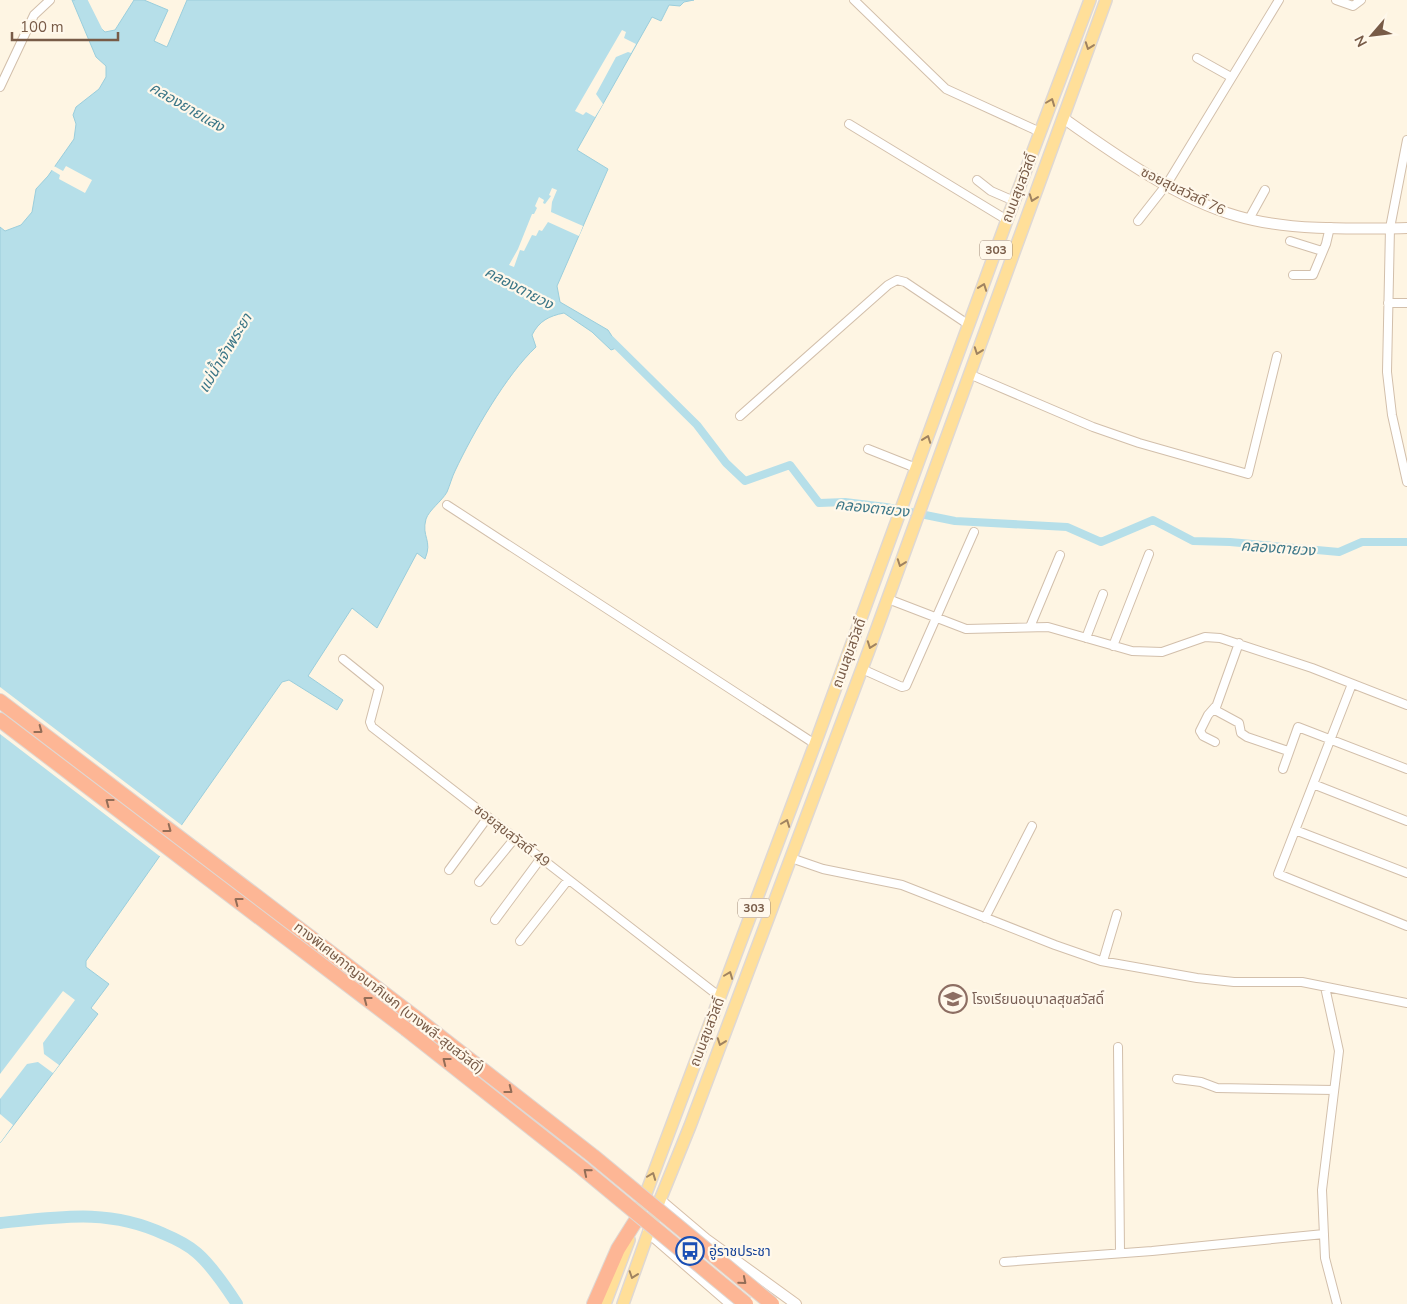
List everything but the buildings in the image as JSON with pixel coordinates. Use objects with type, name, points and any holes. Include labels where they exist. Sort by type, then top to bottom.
[{"type":"highway","name":"ทางพิเศษกาญจนาภิเษก (บางพลี-สุขสวัสดิ์)","points":[[0,701],[593,1156],[772,1304]]},
{"type":"highway","name":"ทางพิเศษกาญจนาภิเษก (บางพลี-สุขสวัสดิ์)","points":[[0,720],[406,1029],[582,1168],[746,1304]]},
{"type":"highway","points":[[583,1304],[635,1222]]},
{"type":"highway","points":[[594,1304],[618,1248]]},
{"type":"main road","name":"ถนนสุขสวัสดิ์","points":[[605,1304],[815,744],[1014,201],[1090,0]]},
{"type":"main road","name":"ถนนสุขสวัสดิ์","points":[[622,1304],[888,599],[1106,0]]},
{"type":"main road","points":[[871,593],[888,599]]},
{"type":"main road","points":[[635,1222],[648,1232]]},
{"type":"street","points":[[0,87],[34,15],[50,0]]},
{"type":"street","points":[[854,0],[946,88],[1040,132]]},
{"type":"street","points":[[1138,221],[1167,184],[1279,0]]},
{"type":"street","points":[[1336,0],[1353,6],[1361,0]]},
{"type":"street","points":[[1197,58],[1231,77]]},
{"type":"street","name":"ซอยสุขสวัสดิ์ 76","points":[[1063,118],[1124,160],[1215,209],[1249,219],[1330,227],[1407,228]]},
{"type":"street","points":[[848,124],[1007,220]]},
{"type":"street","points":[[1407,140],[1390,228],[1387,372],[1392,415],[1407,482]]},
{"type":"street","points":[[977,180],[991,191],[1014,201]]},
{"type":"street","points":[[1249,219],[1265,190]]},
{"type":"street","points":[[1293,275],[1313,274],[1330,227]]},
{"type":"street","points":[[1290,241],[1322,251]]},
{"type":"street","points":[[740,416],[888,285],[897,280],[905,282],[969,325]]},
{"type":"street","points":[[1388,303],[1407,302]]},
{"type":"street","points":[[969,374],[1093,427],[1139,443],[1248,474],[1277,356]]},
{"type":"street","points":[[868,450],[916,468]]},
{"type":"street","points":[[447,506],[815,744]]},
{"type":"street","points":[[862,669],[902,687],[906,686],[974,532]]},
{"type":"street","points":[[1113,646],[1148,554]]},
{"type":"street","points":[[1030,627],[1060,555]]},
{"type":"street","points":[[1086,638],[1102,594]]},
{"type":"street","points":[[888,599],[973,630],[1048,627],[1113,646],[1148,653],[1174,649],[1205,637],[1239,643],[1407,705]]},
{"type":"street","points":[[1215,742],[1203,736],[1200,731],[1208,715],[1215,707],[1239,643]]},
{"type":"street","name":"ซอยสุขสวัสดิ์ 49","points":[[343,659],[378,688],[370,722],[372,727],[720,997]]},
{"type":"street","points":[[1352,684],[1278,874],[1407,926]]},
{"type":"street","points":[[1215,707],[1217,712],[1239,723],[1241,733],[1288,751]]},
{"type":"street","points":[[1283,769],[1298,727],[1407,769]]},
{"type":"street","points":[[1313,784],[1407,821]]},
{"type":"street","points":[[450,870],[488,817]]},
{"type":"street","points":[[985,918],[1032,826]]},
{"type":"street","points":[[1295,830],[1407,873]]},
{"type":"street","points":[[479,882],[515,838]]},
{"type":"street","points":[[495,920],[541,858]]},
{"type":"street","points":[[791,858],[823,869],[902,885],[985,918],[1103,961],[1196,978],[1234,982],[1302,982],[1407,1003]]},
{"type":"street","points":[[520,941],[568,880]]},
{"type":"street","points":[[1103,961],[1117,914]]},
{"type":"street","points":[[1325,987],[1339,1051],[1323,1178],[1325,1258],[1337,1304]]},
{"type":"street","points":[[1118,1047],[1120,1252]]},
{"type":"street","points":[[1177,1079],[1202,1082],[1217,1088],[1334,1090]]},
{"type":"street","points":[[660,1200],[706,1239],[796,1304]]},
{"type":"street","points":[[648,1232],[731,1304]]},
{"type":"street","points":[[1004,1262],[1152,1251],[1324,1234]]},
{"type":"water","name":"แม่น้ำเจ้าพระยา","points":[[72,0],[81,0],[91,19],[105,32],[115,30],[134,0],[144,0],[168,10],[154,41],[167,47],[187,0],[694,0],[684,2],[680,6],[669,5],[661,21],[652,17],[577,150],[608,169],[557,286],[560,302],[608,330],[619,347],[611,350],[592,332],[564,313],[549,318],[538,326],[532,335],[536,347],[513,373],[491,405],[462,456],[447,492],[426,519],[425,530],[428,547],[425,559],[417,553],[377,628],[352,608],[308,676],[343,700],[337,710],[289,680],[282,682],[86,961],[86,967],[109,984],[91,1008],[98,1014],[0,1143],[0,227],[5,231],[21,225],[32,212],[36,189],[48,176],[74,139],[76,124],[73,115],[76,107],[99,89],[106,77],[106,66],[96,57]]},
{"type":"pier","points":[[622,30],[626,32],[624,38],[636,44],[631,53],[628,52],[616,57],[596,94],[603,104],[595,117],[586,112],[583,115],[575,111]]},
{"type":"pier","points":[[52,165],[63,171],[66,166],[92,180],[85,193],[59,179],[60,175],[50,169]]},
{"type":"pier","points":[[552,188],[557,190],[552,202],[551,212],[583,226],[579,236],[548,222],[542,231],[539,230],[536,236],[532,235],[524,251],[520,250],[514,267],[509,265],[518,249],[532,214],[534,214],[537,208],[535,206],[539,197],[544,200],[543,203],[545,204],[551,196],[549,195]]},
{"type":"pier","points":[[0,687],[184,827],[162,858],[0,734]]},
{"type":"pier","points":[[63,991],[75,1000],[43,1043],[44,1054],[59,1065],[53,1073],[38,1062],[27,1064],[0,1099],[0,1074]]},
{"type":"pier","points":[[0,1114],[13,1125],[0,1143]]},
{"type":"waterway","name":"คลองยายแสง","points":[[81,0],[98,34]]},
{"type":"waterway","name":"คลองตายวง","points":[[611,340],[697,425],[726,463],[745,481],[790,465],[819,503],[845,502],[886,507],[955,521],[1067,527],[1101,542],[1153,520],[1193,541],[1230,542],[1339,552],[1362,542],[1407,542]]},
{"type":"waterway","points":[[0,1223],[83,1216],[123,1220],[143,1226],[190,1247],[213,1270],[237,1304]]},
{"type":"place","name":"โรงเรียนอนุบาลสุขสวัสดิ์","points":[[953,999]]},
{"type":"place","name":"อู่ราชประชา","points":[[690,1251]]}]
